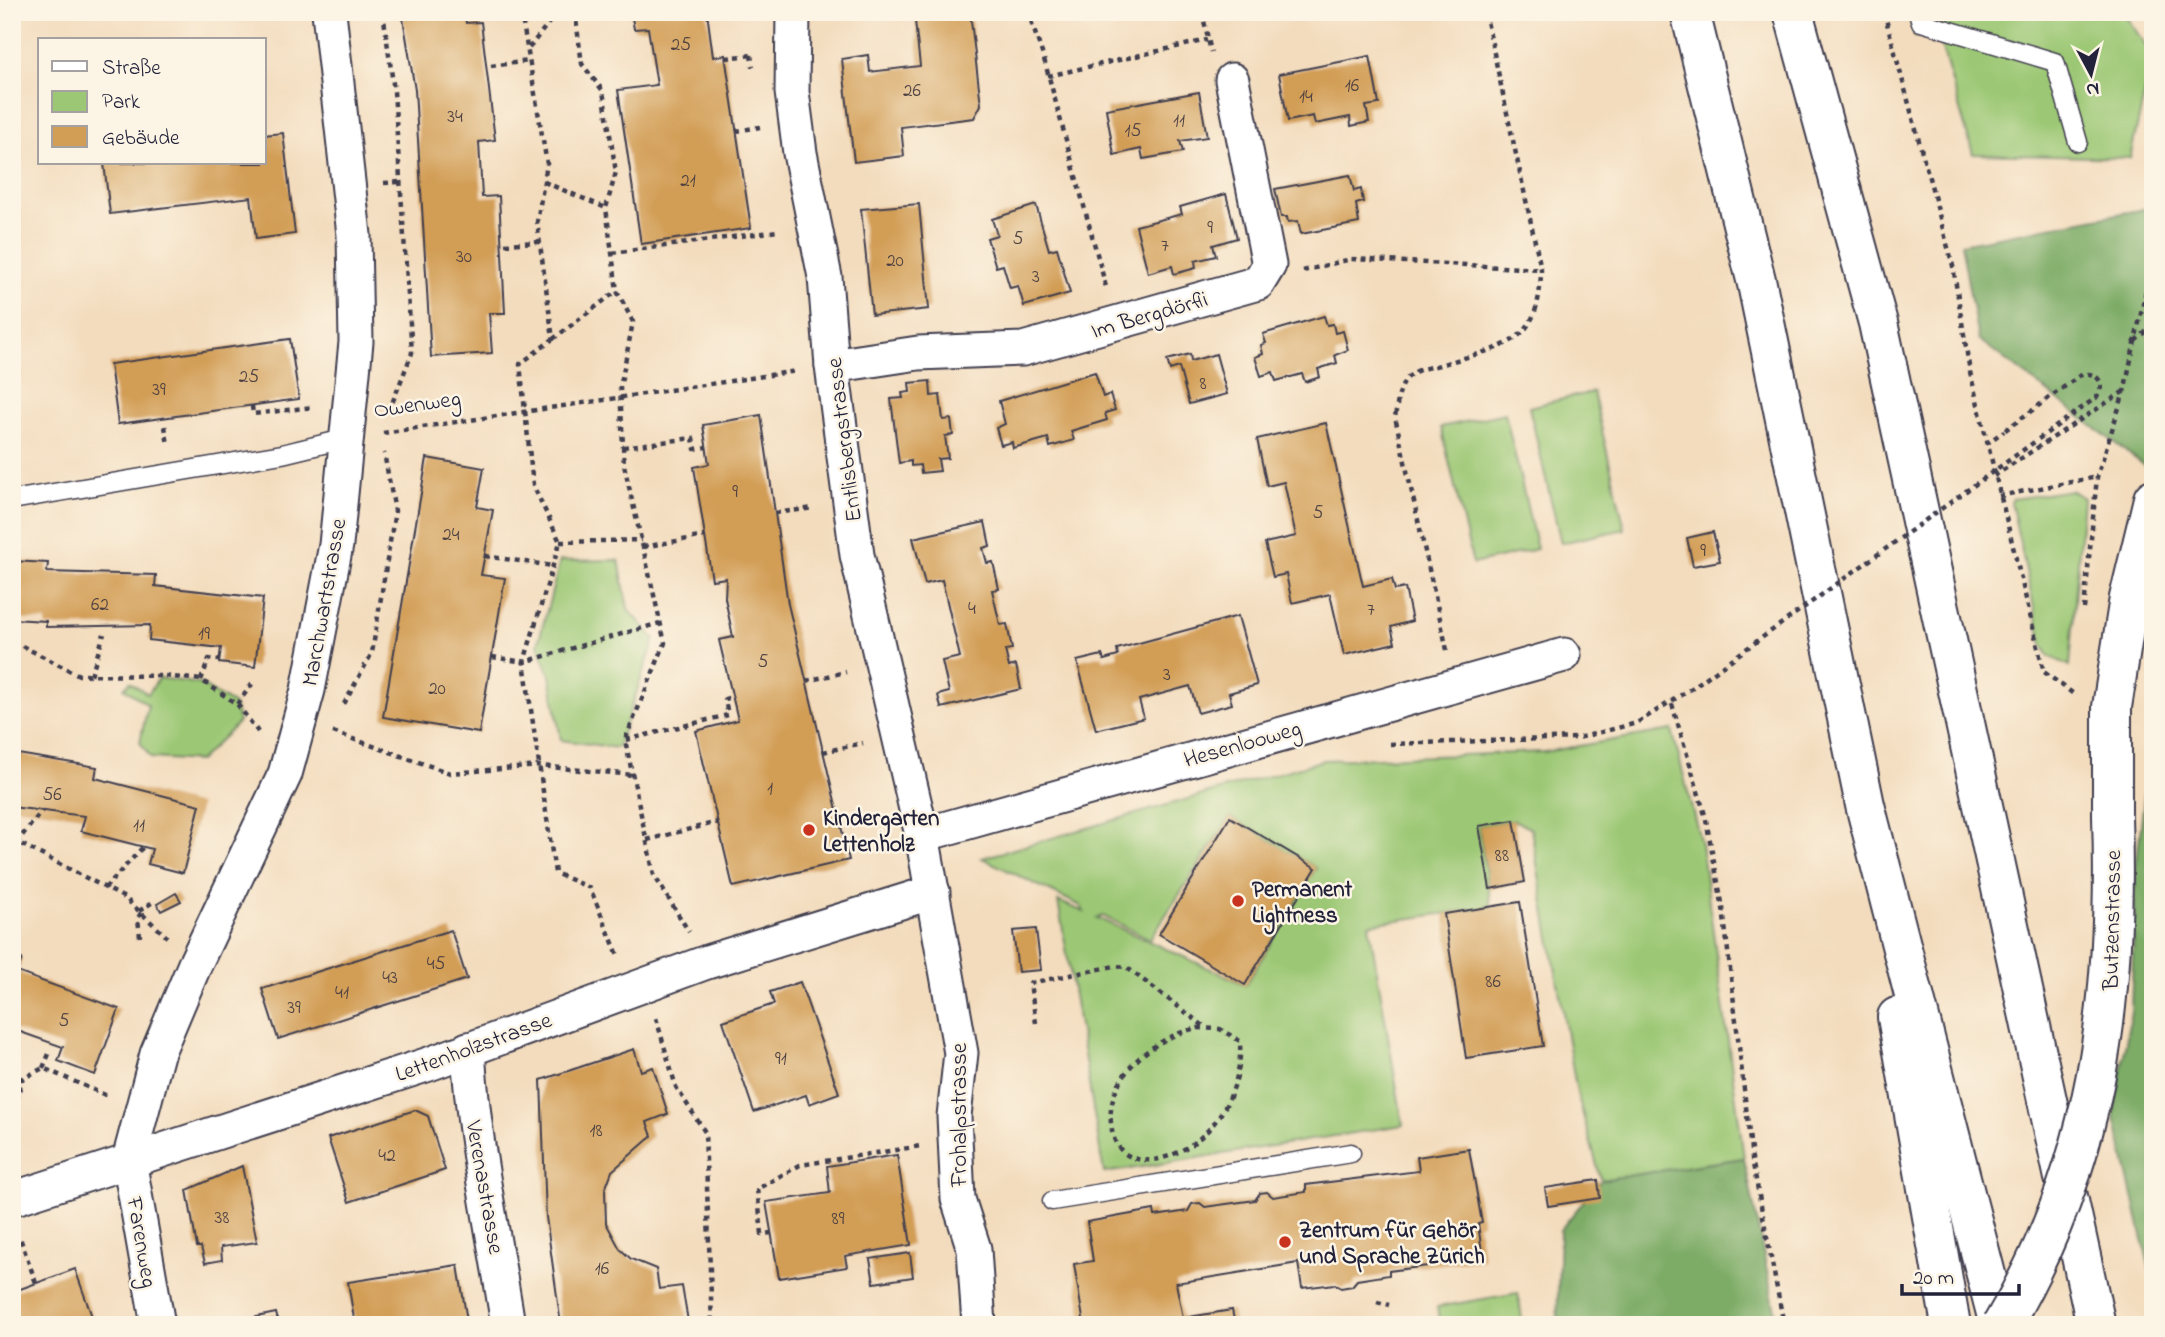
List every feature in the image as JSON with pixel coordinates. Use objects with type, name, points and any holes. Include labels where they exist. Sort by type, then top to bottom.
[{"type":"main road","points":[[1690,12],[1757,284],[1865,805],[2001,1325]]},
{"type":"main road","points":[[1793,12],[1878,323],[2096,1325]]},
{"type":"main road","name":"Butzenstrasse","points":[[2001,1325],[2030,1273],[2063,1196],[2096,1077],[2111,974],[2115,896],[2112,707],[2129,598],[2153,499]]},
{"type":"main road","points":[[1865,805],[1879,909],[1951,1325]]},
{"type":"street","name":"Marchwartstrasse","points":[[128,1160],[157,1054],[195,964],[285,774],[308,690],[336,545],[364,435],[356,342],[354,235],[329,12]]},
{"type":"street","name":"Entlisbergstrasse","points":[[793,12],[792,92],[800,153],[816,226],[831,324],[832,366],[857,555],[927,863]]},
{"type":"street","points":[[1232,80],[1269,265],[1258,283]]},
{"type":"street","name":"Im Bergdörfli","points":[[832,366],[918,353],[1023,349],[1258,283]]},
{"type":"street","name":"Hesenlooweg","points":[[927,863],[1564,655]]},
{"type":"street","name":"Lettenholzstrasse","points":[[13,1185],[128,1160],[468,1049],[707,962],[927,863]]},
{"type":"street","name":"Frohalpstrasse","points":[[927,863],[961,1053],[954,1116],[958,1199],[974,1249],[979,1325]]},
{"type":"street","name":"Verenastrasse","points":[[468,1049],[479,1159],[508,1325]]},
{"type":"street","name":"Farenweg","points":[[128,1160],[158,1325]]},
{"type":"lane","points":[[1918,12],[1921,22],[2055,62],[2078,142]]},
{"type":"lane","name":"Owenweg","points":[[12,500],[282,454],[364,435]]},
{"type":"lane","points":[[1052,1201],[1351,1153]]},
{"type":"path","points":[[342,709],[372,653],[395,511],[364,435],[412,352],[394,91],[383,12]]},
{"type":"path","points":[[521,12],[547,163],[537,222],[553,339]]},
{"type":"path","points":[[528,48],[557,12]]},
{"type":"path","points":[[575,12],[582,64],[603,91],[616,172],[606,208],[617,291],[633,322],[620,397],[623,447],[664,643],[625,740],[654,875],[707,962]]},
{"type":"path","points":[[1028,12],[1116,325]]},
{"type":"path","points":[[1448,655],[1395,417],[1399,389],[1412,373],[1509,343],[1530,326],[1541,296],[1541,269],[1485,12]]},
{"type":"path","points":[[1884,12],[1953,266],[1970,372],[1986,444],[2044,672],[2078,697],[2078,684]]},
{"type":"path","points":[[1048,76],[1207,40]]},
{"type":"path","points":[[491,66],[529,61]]},
{"type":"path","points":[[544,182],[606,208]]},
{"type":"path","points":[[612,253],[816,226]]},
{"type":"path","points":[[505,244],[539,242]]},
{"type":"path","points":[[2084,616],[2097,477],[2124,392],[2153,258]]},
{"type":"path","points":[[1258,283],[1351,259],[1541,269]]},
{"type":"path","points":[[617,291],[520,364],[533,485],[560,542],[524,662],[555,873],[590,888],[639,986],[676,1087],[705,1132],[712,1325]]},
{"type":"path","points":[[2134,341],[2153,326]]},
{"type":"path","name":"Owenweg","points":[[364,435],[832,366]]},
{"type":"path","points":[[1389,744],[1578,738],[1637,723],[1672,704],[2097,397],[2102,385],[2099,378],[2091,374],[2079,376],[1986,444]]},
{"type":"path","points":[[1994,476],[2124,392]]},
{"type":"path","points":[[252,406],[253,414],[315,407]]},
{"type":"path","points":[[165,426],[169,450]]},
{"type":"path","points":[[623,447],[693,438],[695,449],[706,447]]},
{"type":"path","points":[[1999,496],[2097,477]]},
{"type":"path","points":[[643,547],[705,536]]},
{"type":"path","points":[[560,542],[641,540]]},
{"type":"path","points":[[485,556],[553,566]]},
{"type":"path","points":[[492,657],[524,662],[660,623]]},
{"type":"path","points":[[91,675],[104,634]]},
{"type":"path","points":[[12,646],[22,646],[79,675],[164,676],[201,680],[237,704],[285,774]]},
{"type":"path","points":[[201,680],[209,659],[220,660]]},
{"type":"path","points":[[237,704],[253,682]]},
{"type":"path","points":[[625,740],[728,715],[725,699],[732,697]]},
{"type":"path","points":[[1672,704],[1705,815],[1723,908],[1752,1159],[1784,1325]]},
{"type":"path","points":[[336,720],[330,731],[450,773],[540,766],[633,775]]},
{"type":"path","points":[[42,811],[14,844],[125,898],[195,964]]},
{"type":"path","points":[[646,840],[718,822]]},
{"type":"path","points":[[105,888],[143,847]]},
{"type":"path","points":[[140,937],[140,912],[153,902]]},
{"type":"path","points":[[1036,1023],[1030,984],[1115,967],[1135,971],[1206,1027],[1227,1032],[1240,1041],[1236,1080],[1220,1116],[1204,1136],[1177,1152],[1149,1160],[1130,1156],[1118,1147],[1112,1133],[1112,1103],[1121,1082],[1141,1056],[1163,1039],[1189,1029],[1206,1027]]},
{"type":"path","points":[[13,1185],[18,1096],[23,1079],[43,1068],[49,1054]]},
{"type":"path","points":[[43,1068],[117,1100]]},
{"type":"path","points":[[12,1071],[23,1079]]},
{"type":"path","points":[[772,1233],[762,1234],[757,1189],[800,1165],[926,1145]]},
{"type":"path","points":[[12,1240],[20,1238],[36,1283]]},
{"type":"path","points":[[1377,1302],[1389,1305]]},
{"type":"green space","points":[[1908,12],[2123,12],[2153,56],[2130,158],[1973,154],[1937,31],[1915,37]]},
{"type":"green space","points":[[2153,196],[2153,472],[1978,339],[1961,244],[2144,209]]},
{"type":"green space","points":[[1593,392],[1625,529],[1561,543],[1529,407]]},
{"type":"green space","points":[[1505,413],[1537,549],[1473,564],[1441,427]]},
{"type":"green space","points":[[2071,490],[2083,498],[2070,666],[2049,656],[2042,644],[2011,502],[2013,499]]},
{"type":"green space","points":[[619,560],[628,609],[655,639],[617,748],[561,740],[550,675],[538,644],[560,561]]},
{"type":"green space","points":[[159,678],[200,684],[234,705],[239,722],[199,761],[151,758],[140,742],[148,705],[124,688],[130,682],[148,694]]},
{"type":"green space","points":[[2153,723],[2153,1283],[2114,1114],[2131,1011],[2136,867]]},
{"type":"green space","points":[[1672,730],[1701,844],[1744,1158],[1601,1180],[1577,1093],[1531,829],[1514,820],[1479,826],[1491,907],[1369,924],[1403,1125],[1104,1173],[1058,901],[1084,912],[1081,906],[982,858],[1324,760],[1544,752]],"holes":[[[1230,817],[1316,868],[1246,985],[1097,918],[1103,916],[1150,939]]]},
{"type":"green space","points":[[1744,1158],[1778,1325],[1557,1325],[1560,1230],[1601,1180]]},
{"type":"green space","points":[[1518,1293],[1523,1325],[1440,1325],[1437,1307]]},
{"type":"building","points":[[402,12],[464,12],[466,23],[481,22],[495,140],[479,142],[482,197],[499,196],[505,313],[489,313],[492,353],[431,357],[415,90]]},
{"type":"building","points":[[631,12],[707,12],[713,57],[725,55],[751,228],[641,244],[618,90],[657,85],[648,28],[634,29]]},
{"type":"building","points":[[914,12],[970,12],[981,105],[974,118],[901,127],[904,156],[854,162],[842,59],[868,55],[870,72],[920,66]]},
{"type":"building","points":[[1370,56],[1379,104],[1366,106],[1369,122],[1351,126],[1350,117],[1315,124],[1313,116],[1288,121],[1279,74]]},
{"type":"building","points":[[1199,92],[1207,137],[1180,141],[1183,152],[1143,159],[1141,149],[1114,155],[1106,109]]},
{"type":"building","points":[[283,133],[295,234],[256,239],[251,197],[110,214],[104,164],[266,164],[266,135]]},
{"type":"building","points":[[1350,175],[1354,191],[1361,189],[1363,202],[1356,204],[1359,223],[1301,234],[1298,221],[1288,222],[1287,217],[1281,217],[1275,189]]},
{"type":"building","points":[[1226,194],[1237,238],[1213,245],[1216,256],[1195,261],[1196,268],[1174,274],[1172,266],[1148,273],[1136,226],[1182,214],[1180,207]]},
{"type":"building","points":[[919,204],[929,309],[872,315],[861,209]]},
{"type":"building","points":[[1036,205],[1049,250],[1057,248],[1070,293],[1024,306],[1018,286],[1010,288],[1003,265],[996,267],[987,238],[997,235],[992,219]]},
{"type":"building","points":[[1324,316],[1327,325],[1333,324],[1335,333],[1343,331],[1348,350],[1335,355],[1337,363],[1318,369],[1320,377],[1305,382],[1302,374],[1276,381],[1273,372],[1261,376],[1255,357],[1263,354],[1261,345],[1266,343],[1263,334]]},
{"type":"building","points":[[290,339],[299,399],[118,424],[110,364]]},
{"type":"building","points":[[1190,354],[1191,361],[1216,354],[1227,394],[1189,404],[1179,367],[1170,370],[1167,360]]},
{"type":"building","points":[[1095,372],[1103,397],[1110,394],[1115,410],[1105,413],[1107,420],[1071,431],[1074,440],[1050,447],[1048,438],[1013,448],[1012,442],[1001,445],[996,428],[1005,424],[999,401]]},
{"type":"building","points":[[930,381],[931,396],[940,395],[943,420],[951,419],[953,435],[945,436],[948,458],[938,459],[940,471],[921,473],[920,465],[911,466],[911,461],[899,463],[891,399],[903,398],[902,393],[910,392],[909,383]]},
{"type":"building","points":[[761,415],[788,604],[849,860],[733,887],[696,731],[738,720],[719,640],[733,637],[725,598],[726,578],[712,580],[694,467],[709,464],[703,425]]},
{"type":"building","points":[[1326,423],[1363,586],[1392,579],[1395,590],[1405,588],[1412,621],[1391,627],[1395,643],[1344,655],[1330,594],[1292,603],[1286,574],[1273,577],[1265,543],[1296,536],[1284,482],[1267,486],[1257,439]]},
{"type":"building","points":[[427,458],[484,468],[477,507],[493,510],[481,575],[505,578],[479,733],[383,717]]},
{"type":"building","points":[[985,522],[990,546],[983,548],[987,563],[993,562],[999,589],[992,590],[1000,625],[1007,624],[1012,649],[1005,650],[1009,667],[1016,665],[1021,689],[941,708],[938,695],[949,692],[942,661],[960,657],[942,580],[925,584],[913,538]]},
{"type":"building","points":[[1713,532],[1720,561],[1693,566],[1687,538]]},
{"type":"building","points":[[12,561],[48,563],[47,572],[156,575],[155,586],[263,598],[255,667],[219,663],[221,648],[149,640],[150,625],[46,627],[46,621],[12,619]]},
{"type":"building","points":[[1238,616],[1257,685],[1229,693],[1232,704],[1198,713],[1190,686],[1139,700],[1144,718],[1096,730],[1077,661],[1102,655],[1104,660],[1118,656],[1117,649]]},
{"type":"building","points":[[12,753],[97,767],[95,778],[200,805],[183,873],[148,864],[152,849],[81,831],[85,816],[12,807]]},
{"type":"building","name":"Permanent Lightness","points":[[1230,817],[1316,868],[1245,985],[1159,934]]},
{"type":"building","points":[[1514,820],[1525,882],[1490,889],[1479,826]]},
{"type":"building","points":[[176,893],[181,901],[161,911],[157,904]]},
{"type":"building","points":[[1520,902],[1543,1046],[1466,1058],[1444,914]]},
{"type":"building","points":[[1036,929],[1041,970],[1018,972],[1013,931]]},
{"type":"building","points":[[451,930],[467,979],[278,1039],[262,989]]},
{"type":"building","points":[[12,955],[22,959],[17,972],[119,1009],[95,1075],[58,1061],[63,1047],[12,1029]]},
{"type":"building","points":[[800,982],[839,1093],[809,1104],[806,1095],[754,1112],[723,1021],[774,1004],[770,992]]},
{"type":"building","points":[[634,1049],[641,1071],[653,1067],[668,1114],[647,1122],[652,1136],[612,1171],[605,1190],[606,1223],[620,1249],[631,1259],[656,1269],[659,1289],[682,1286],[688,1321],[673,1325],[561,1325],[546,1217],[541,1080]]},
{"type":"building","points":[[415,1110],[428,1116],[445,1170],[349,1202],[328,1138]]},
{"type":"building","name":"Zentrum für Gehör und Sprache Zürich","points":[[1469,1149],[1482,1223],[1478,1224],[1483,1259],[1389,1271],[1389,1275],[1357,1280],[1352,1286],[1341,1288],[1335,1284],[1302,1288],[1298,1263],[1176,1283],[1183,1318],[1232,1310],[1235,1325],[1084,1325],[1074,1264],[1093,1261],[1087,1222],[1154,1210],[1155,1216],[1188,1211],[1192,1204],[1200,1203],[1205,1207],[1255,1200],[1260,1193],[1267,1192],[1273,1197],[1306,1192],[1306,1185],[1419,1171],[1417,1157]]},
{"type":"building","points":[[897,1155],[911,1245],[845,1256],[847,1267],[779,1278],[766,1202],[830,1193],[827,1166]]},
{"type":"building","points":[[242,1166],[257,1242],[221,1247],[222,1260],[205,1263],[201,1247],[197,1247],[187,1190]]},
{"type":"building","points":[[1598,1180],[1600,1198],[1548,1206],[1545,1188]]},
{"type":"building","points":[[910,1253],[913,1277],[874,1283],[870,1259]]},
{"type":"building","points":[[458,1265],[467,1321],[440,1325],[355,1325],[348,1282]]},
{"type":"building","points":[[75,1269],[95,1325],[12,1325],[12,1292]]},
{"type":"building","points":[[276,1313],[279,1325],[224,1325],[224,1324]]},
{"type":"place","name":"Kindergarten Lettenholz","points":[[809,830]]},
{"type":"place","name":"Permanent Lightness","points":[[1238,901]]},
{"type":"place","name":"Zentrum für Gehör und Sprache Zürich","points":[[1285,1242]]}]
